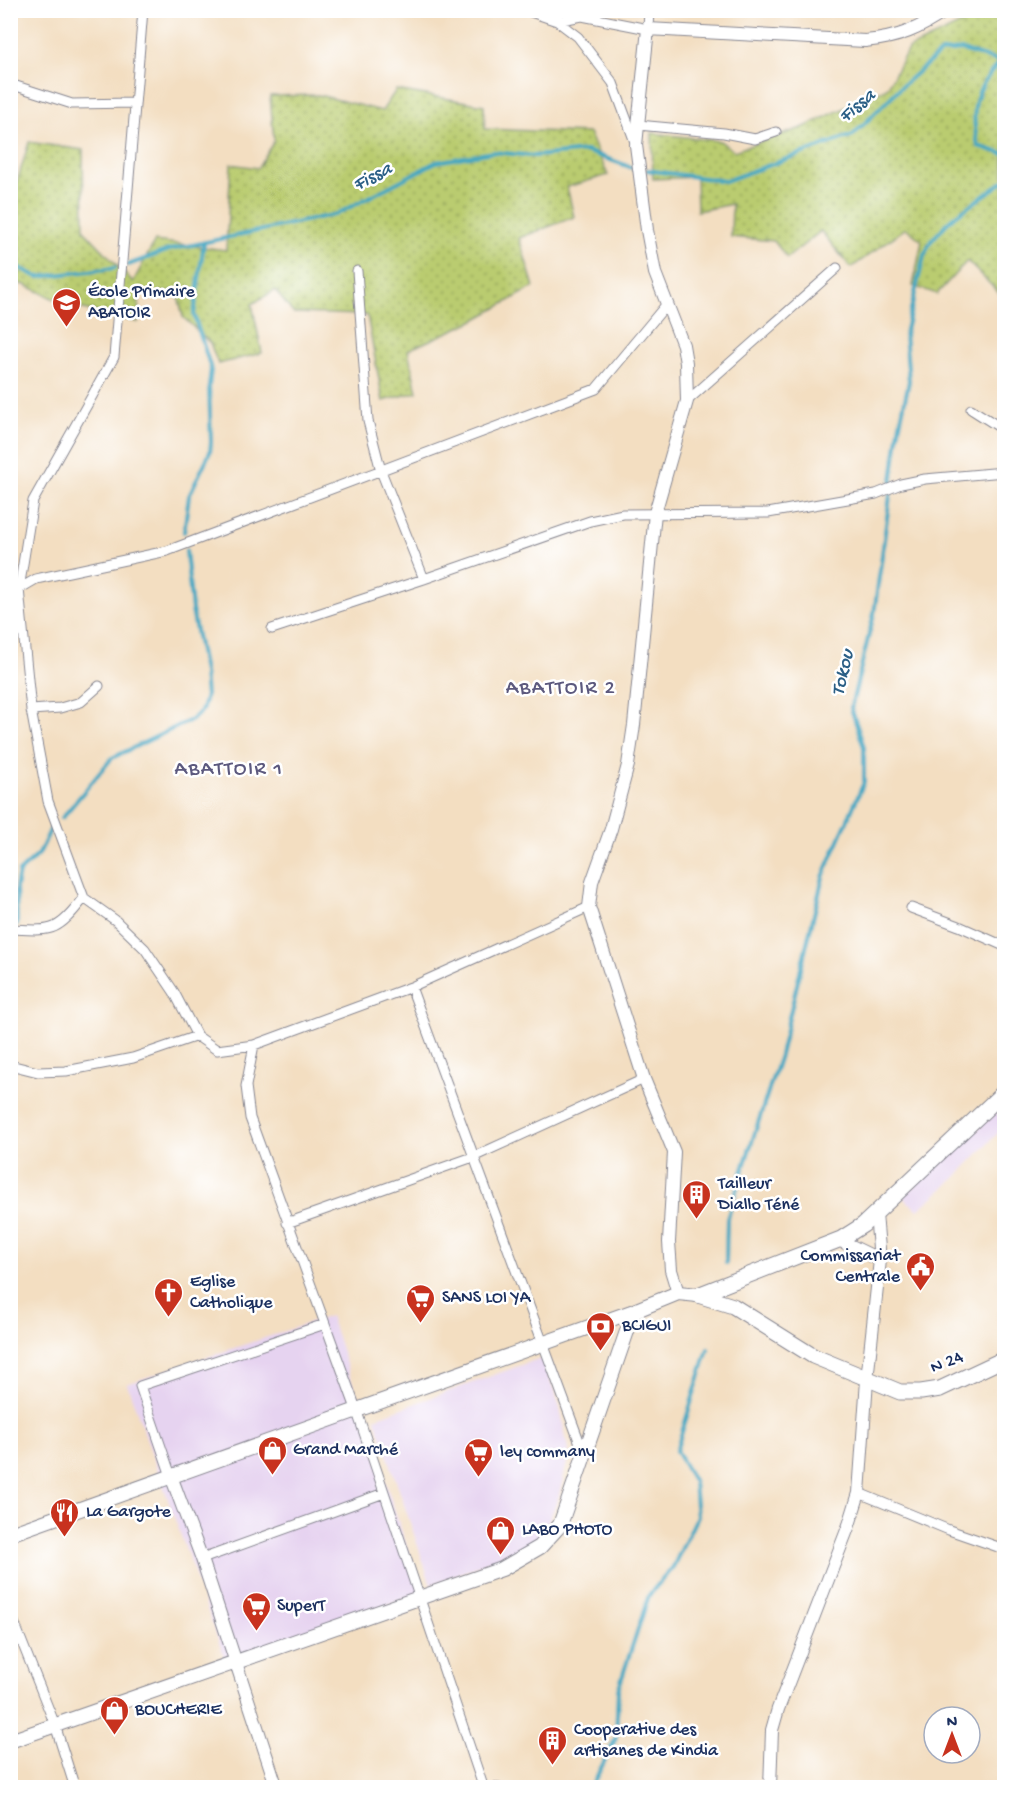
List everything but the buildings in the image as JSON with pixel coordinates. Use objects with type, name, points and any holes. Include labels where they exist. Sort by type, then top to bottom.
[{"type":"main road","points":[[10,1534],[634,1311],[678,1293],[698,1295],[839,1240],[876,1214],[935,1155],[1005,1092]]},
{"type":"main road","name":"N 24","points":[[698,1295],[733,1306],[813,1356],[900,1392],[940,1389],[1005,1359]]},
{"type":"main road","points":[[10,1741],[502,1569],[540,1547],[560,1524],[634,1311]]},
{"type":"street","points":[[143,10],[114,357],[33,501],[15,590],[31,710],[48,801],[84,897],[115,920],[145,949],[174,992],[197,1036],[217,1050],[254,1045],[411,987],[589,907]]},
{"type":"street","points":[[525,10],[557,21],[578,37],[613,83],[636,145]]},
{"type":"street","points":[[557,21],[558,10]]},
{"type":"street","points":[[649,10],[636,145],[646,230],[655,273],[683,345],[687,401],[655,513],[628,765],[592,882],[589,907],[644,1079],[674,1152],[669,1242],[671,1270],[678,1293]]},
{"type":"street","points":[[557,21],[582,16],[648,29],[865,41],[907,33],[924,26],[947,10]]},
{"type":"street","points":[[10,84],[72,104],[135,103]]},
{"type":"street","points":[[638,125],[724,133],[755,139],[776,132]]},
{"type":"street","points":[[687,401],[837,268]]},
{"type":"street","points":[[357,271],[368,421],[381,471],[424,579]]},
{"type":"street","points":[[15,590],[36,579],[167,551],[596,389],[666,305]]},
{"type":"street","points":[[971,409],[1005,430]]},
{"type":"street","points":[[272,629],[590,521],[623,513],[768,513],[876,494],[901,484],[925,479],[1005,472]]},
{"type":"street","points":[[31,710],[60,708],[81,702],[99,686]]},
{"type":"street","points":[[10,929],[47,930],[66,920],[84,897]]},
{"type":"street","points":[[911,908],[1005,946]]},
{"type":"street","points":[[411,987],[584,1454]]},
{"type":"street","points":[[10,1065],[38,1072],[66,1071],[133,1058],[197,1036]]},
{"type":"street","points":[[254,1045],[246,1086],[250,1118],[356,1410],[480,1787],[499,1788]]},
{"type":"street","points":[[287,1223],[473,1156],[644,1079]]},
{"type":"street","points":[[770,1788],[772,1730],[778,1709],[849,1526],[859,1493],[867,1380],[880,1260],[876,1214]]},
{"type":"street","points":[[839,1240],[880,1260]]},
{"type":"street","points":[[277,1788],[202,1559],[140,1386],[325,1324]]},
{"type":"street","points":[[202,1559],[384,1493]]},
{"type":"street","points":[[859,1493],[949,1530],[1005,1549]]},
{"type":"street","points":[[10,1612],[55,1725],[75,1788]]},
{"type":"shaded area","points":[[998,1111],[1002,1123],[1000,1131],[951,1182],[918,1210],[902,1197]]},
{"type":"shaded area","name":"Grand Marché","points":[[330,1316],[422,1592],[227,1665],[127,1384]]},
{"type":"shaded area","name":"ley commany","points":[[541,1358],[559,1404],[569,1454],[558,1499],[540,1541],[431,1585],[375,1418]]},
{"type":"green space","points":[[980,11],[1004,11],[1004,298],[967,261],[937,294],[913,286],[922,241],[906,228],[851,268],[821,231],[787,258],[774,241],[731,237],[732,204],[697,211],[696,177],[653,179],[652,133],[720,141],[734,151],[802,128],[887,88],[908,49],[982,14]]},
{"type":"green space","points":[[396,90],[484,105],[485,129],[589,133],[608,175],[567,187],[574,217],[519,238],[534,287],[473,321],[408,350],[417,392],[383,401],[367,315],[293,313],[275,290],[252,304],[262,353],[218,364],[210,343],[183,317],[177,291],[139,294],[138,322],[67,305],[23,284],[11,284],[10,205],[29,142],[83,150],[84,230],[133,282],[155,241],[226,250],[231,164],[258,168],[274,141],[270,96],[319,95],[382,111]]},
{"type":"waterway","name":"Fissa","points":[[647,170],[725,181],[853,135],[903,85],[941,52],[962,50],[1004,63]]},
{"type":"waterway","name":"Tokou","points":[[1000,62],[984,81],[976,100],[974,121],[978,146],[1004,154]]},
{"type":"waterway","name":"Fissa","points":[[128,265],[169,250],[337,214],[436,162],[493,152],[535,156],[586,151],[633,168]]},
{"type":"waterway","name":"Tokou","points":[[726,1263],[727,1219],[780,1055],[823,877],[864,782],[864,747],[851,708],[874,614],[899,429],[909,381],[905,334],[924,256],[931,241],[951,219],[1004,181]]},
{"type":"waterway","points":[[184,532],[189,496],[210,452],[211,442],[209,386],[211,369],[194,315],[204,242]]},
{"type":"waterway","name":"Fissa","points":[[10,263],[38,277],[115,268]]},
{"type":"waterway","points":[[62,818],[112,758],[193,719],[202,710],[206,696],[204,672],[192,610],[186,550]]},
{"type":"waterway","points":[[17,924],[16,888],[19,872],[39,854],[51,828]]},
{"type":"waterway","points":[[591,1788],[616,1738],[618,1690],[649,1595],[673,1567],[697,1517],[694,1482],[676,1451],[708,1349]]},
{"type":"place","name":"École Primaire ABATOIR","points":[[67,328]]},
{"type":"place","name":"Tailleur Diallo Téné","points":[[697,1220]]},
{"type":"place","name":"Commissariat Centrale","points":[[921,1292]]},
{"type":"place","name":"Eglise Catholique","points":[[169,1318]]},
{"type":"place","name":"SANS LOI YA","points":[[421,1324]]},
{"type":"place","name":"BCIGUI","points":[[601,1352]]},
{"type":"place","name":"Grand Marché","points":[[272,1476]]},
{"type":"place","name":"ley commany","points":[[479,1478]]},
{"type":"place","name":"La Gargote","points":[[65,1538]]},
{"type":"place","name":"LABO PHOTO","points":[[501,1556]]},
{"type":"place","name":"SuperT","points":[[256,1632]]},
{"type":"place","name":"BOUCHERIE","points":[[114,1736]]},
{"type":"place","name":"Cooperative des artisanes de Kindia","points":[[553,1766]]},
{"type":"district","name":"ABATTOIR 2","points":[[561,689]]},
{"type":"district","name":"ABATTOIR 1","points":[[229,770]]}]
